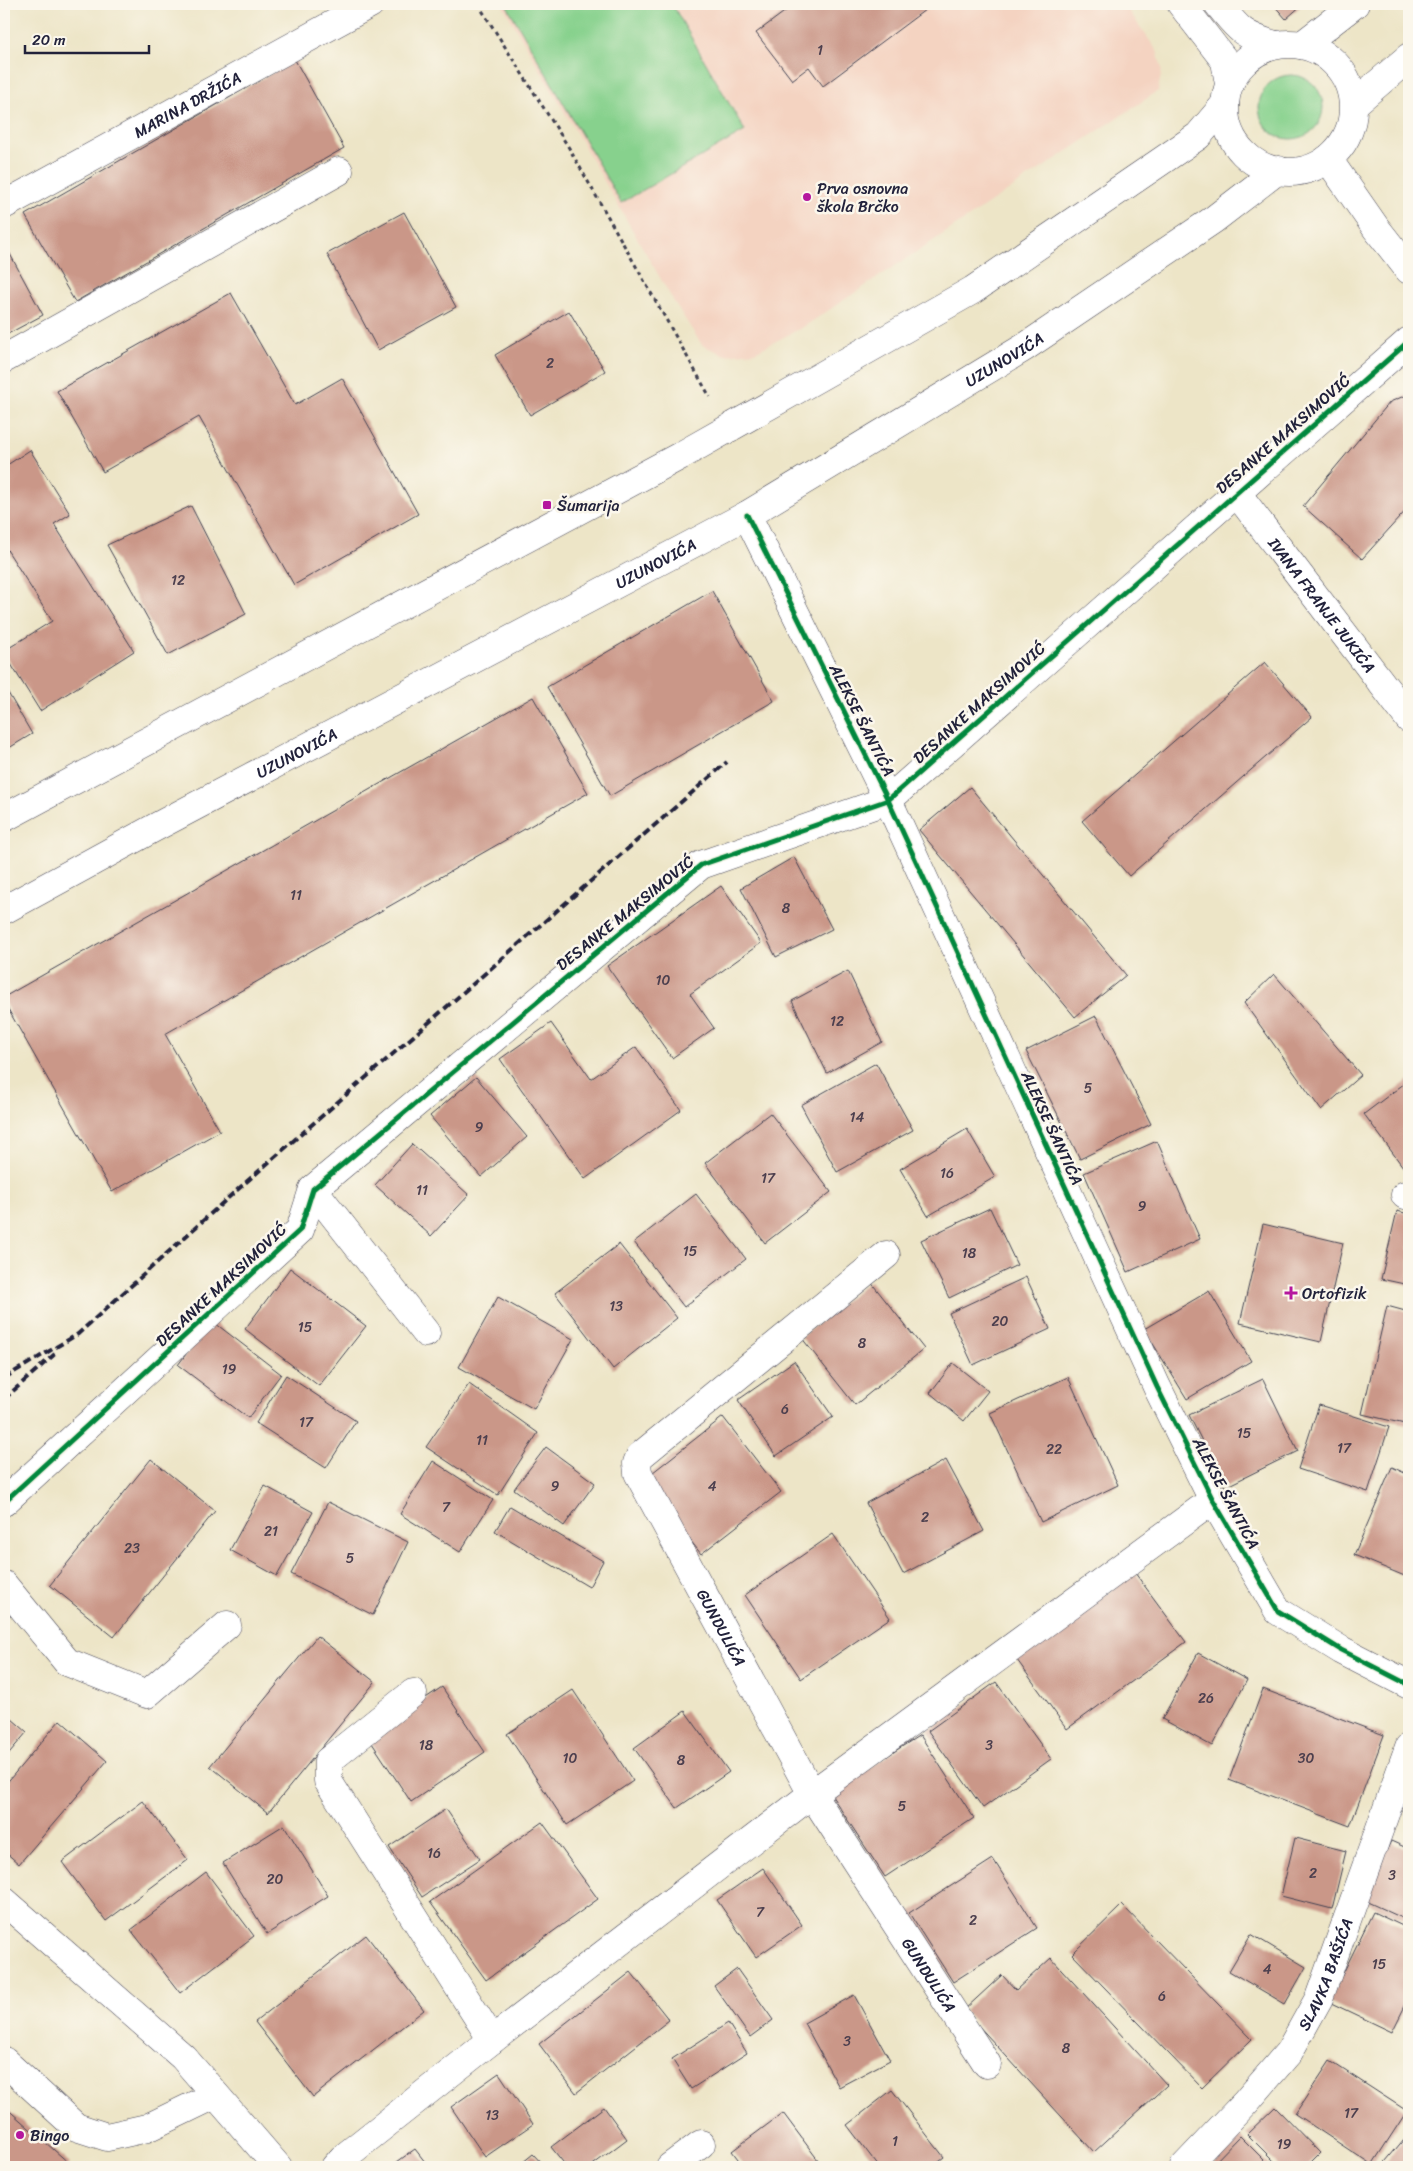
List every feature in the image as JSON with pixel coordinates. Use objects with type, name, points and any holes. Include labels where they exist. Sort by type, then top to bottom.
[{"type":"street","name":"MARINA DRŽIĆA","points":[[4,205],[370,4]]},
{"type":"street","points":[[1181,4],[1225,61],[1227,125],[1236,144],[1250,159],[1268,169],[1300,172],[1316,167],[1328,160],[1342,144],[1352,125],[1354,104],[1350,85],[1341,69],[1328,56],[1302,45],[1275,45],[1249,37],[1234,24],[1218,4]]},
{"type":"street","points":[[1302,45],[1355,4]]},
{"type":"street","points":[[4,818],[728,430],[973,290],[1198,136],[1227,94],[1240,66],[1256,53],[1275,45]]},
{"type":"street","points":[[1354,104],[1409,57]]},
{"type":"street","points":[[1328,160],[1376,228],[1409,270]]},
{"type":"street","name":"UZUNOVIĆA","points":[[4,910],[180,814],[748,515],[1025,347],[1213,220],[1278,170]]},
{"type":"street","points":[[4,359],[339,171]]},
{"type":"street","name":"DESANKE MAKSIMOVIĆ","points":[[4,1502],[300,1230],[313,1189],[700,865],[888,800],[1409,341]]},
{"type":"street","name":"IVANA FRANJE JUKIĆA","points":[[1236,492],[1409,720]]},
{"type":"street","name":"ALEKSE ŠANTIĆA","points":[[748,515],[888,800],[1157,1387],[1214,1500],[1278,1611],[1341,1650],[1409,1684]]},
{"type":"street","points":[[313,1189],[426,1333]]},
{"type":"street","name":"GUNDULIĆA","points":[[886,1255],[640,1456],[637,1463],[638,1473],[812,1794],[987,2064]]},
{"type":"street","points":[[335,2167],[343,2158],[492,2040],[812,1794],[1214,1500]]},
{"type":"street","points":[[4,1585],[68,1662],[147,1694],[227,1625]]},
{"type":"street","points":[[413,1692],[328,1761],[328,1781],[492,2040]]},
{"type":"street","name":"SLAVKA BAŠIĆA","points":[[1184,2167],[1246,2102],[1289,2052],[1319,1998],[1409,1747]]},
{"type":"street","points":[[4,1901],[183,2057],[278,2167]]},
{"type":"street","points":[[4,2061],[76,2126],[108,2137],[147,2128],[215,2095]]},
{"type":"street","points":[[670,2167],[701,2144]]},
{"type":"path","points":[[478,4],[569,148],[728,430]]},
{"type":"shaded area","name":"Prva osnovna škola Brčko","points":[[502,4],[1124,4],[1157,51],[1162,69],[1158,91],[805,326],[755,352],[725,355],[702,345],[674,302]]},
{"type":"green space","points":[[506,4],[672,4],[745,131],[621,203]]},
{"type":"green space","points":[[1291,75],[1303,77],[1314,84],[1321,95],[1323,107],[1321,119],[1314,130],[1303,137],[1291,139],[1279,137],[1268,130],[1261,119],[1259,107],[1261,95],[1268,84],[1279,77]]},
{"type":"building","points":[[795,4],[933,4],[823,86],[809,67],[792,80],[756,33]]},
{"type":"building","points":[[1273,4],[1303,4],[1286,19]]},
{"type":"building","points":[[295,60],[344,148],[75,302],[25,215]]},
{"type":"building","points":[[404,212],[456,307],[378,350],[327,254]]},
{"type":"building","points":[[4,243],[43,315],[4,336]]},
{"type":"building","points":[[231,293],[295,405],[342,378],[418,514],[294,585],[199,417],[103,472],[57,391]]},
{"type":"building","points":[[569,311],[605,371],[530,415],[495,355]]},
{"type":"building","points":[[1409,394],[1409,507],[1362,559],[1303,506],[1390,402]]},
{"type":"building","points":[[30,450],[70,514],[54,524],[134,651],[40,711],[4,653],[4,651],[52,621],[4,545],[4,467]]},
{"type":"building","points":[[191,506],[246,614],[168,655],[107,545]]},
{"type":"building","points":[[712,591],[774,701],[610,796],[547,687]]},
{"type":"building","points":[[1265,662],[1312,717],[1129,876],[1082,821]]},
{"type":"building","points":[[4,686],[32,734],[4,751]]},
{"type":"building","points":[[533,697],[588,793],[165,1034],[220,1131],[112,1192],[4,1002],[4,997]]},
{"type":"building","points":[[970,787],[1126,975],[1075,1017],[919,830]]},
{"type":"building","points":[[794,857],[832,929],[776,957],[741,888]]},
{"type":"building","points":[[721,886],[761,943],[690,994],[714,1028],[672,1058],[607,966]]},
{"type":"building","points":[[848,971],[882,1042],[827,1073],[792,1001]]},
{"type":"building","points":[[1274,974],[1361,1075],[1321,1110],[1244,1003]]},
{"type":"building","points":[[1096,1016],[1151,1124],[1080,1159],[1026,1051]]},
{"type":"building","points":[[551,1023],[591,1079],[636,1047],[681,1110],[585,1179],[500,1059]]},
{"type":"building","points":[[876,1063],[913,1130],[837,1172],[801,1105]]},
{"type":"building","points":[[476,1077],[527,1137],[481,1177],[430,1116]]},
{"type":"building","points":[[1409,1080],[1409,1169],[1406,1171],[1364,1114]]},
{"type":"building","points":[[770,1113],[831,1192],[765,1243],[705,1163]]},
{"type":"building","points":[[967,1129],[995,1177],[928,1216],[900,1169]]},
{"type":"building","points":[[1157,1141],[1200,1239],[1128,1272],[1084,1173]]},
{"type":"building","points":[[412,1144],[469,1195],[431,1236],[375,1185]]},
{"type":"building","points":[[696,1194],[746,1259],[684,1307],[634,1242]]},
{"type":"building","points":[[990,1208],[1017,1265],[949,1298],[921,1240]]},
{"type":"building","points":[[1397,1211],[1409,1214],[1409,1285],[1381,1279]]},
{"type":"building","points":[[1263,1224],[1343,1243],[1321,1342],[1240,1323]]},
{"type":"building","points":[[619,1244],[677,1318],[613,1369],[555,1293]]},
{"type":"building","points":[[290,1268],[366,1326],[319,1386],[245,1329]]},
{"type":"building","points":[[1026,1277],[1050,1329],[973,1365],[949,1313]]},
{"type":"building","points":[[870,1281],[924,1349],[855,1405],[801,1337]]},
{"type":"building","points":[[1209,1291],[1251,1361],[1187,1399],[1144,1329]]},
{"type":"building","points":[[498,1297],[573,1339],[534,1409],[459,1367]]},
{"type":"building","points":[[1387,1306],[1409,1312],[1409,1425],[1362,1414]]},
{"type":"building","points":[[211,1320],[281,1374],[248,1418],[178,1365]]},
{"type":"building","points":[[794,1361],[833,1417],[776,1456],[738,1400]]},
{"type":"building","points":[[953,1363],[988,1391],[964,1421],[930,1393]]},
{"type":"building","points":[[286,1375],[356,1421],[326,1468],[256,1423]]},
{"type":"building","points":[[1068,1377],[1118,1485],[1041,1522],[990,1413]]},
{"type":"building","points":[[1263,1379],[1298,1451],[1225,1487],[1189,1415]]},
{"type":"building","points":[[469,1384],[538,1433],[498,1495],[426,1447]]},
{"type":"building","points":[[1319,1405],[1389,1427],[1368,1492],[1298,1469]]},
{"type":"building","points":[[723,1417],[781,1492],[701,1554],[643,1480]]},
{"type":"building","points":[[546,1447],[595,1483],[564,1526],[514,1489]]},
{"type":"building","points":[[151,1459],[215,1511],[114,1637],[50,1585]]},
{"type":"building","points":[[946,1460],[984,1531],[903,1574],[866,1503]]},
{"type":"building","points":[[433,1461],[493,1500],[460,1552],[400,1514]]},
{"type":"building","points":[[1392,1467],[1409,1475],[1409,1571],[1407,1577],[1354,1555]]},
{"type":"building","points":[[265,1486],[313,1512],[277,1576],[230,1550]]},
{"type":"building","points":[[328,1502],[408,1542],[373,1615],[291,1574]]},
{"type":"building","points":[[510,1506],[603,1561],[589,1587],[495,1531]]},
{"type":"building","points":[[833,1534],[890,1618],[801,1679],[745,1595]]},
{"type":"building","points":[[1135,1573],[1186,1642],[1067,1729],[1017,1660]]},
{"type":"building","points":[[317,1636],[375,1682],[268,1813],[210,1766]]},
{"type":"building","points":[[1198,1653],[1247,1680],[1212,1746],[1162,1719]]},
{"type":"building","points":[[996,1682],[1051,1759],[983,1808],[928,1731]]},
{"type":"building","points":[[442,1687],[485,1752],[411,1802],[368,1737]]},
{"type":"building","points":[[1263,1689],[1384,1735],[1350,1826],[1229,1780]]},
{"type":"building","points":[[573,1690],[633,1781],[567,1825],[507,1734]]},
{"type":"building","points":[[685,1711],[729,1772],[677,1808],[634,1748]]},
{"type":"building","points":[[4,1712],[27,1732],[4,1759]]},
{"type":"building","points":[[60,1720],[107,1761],[19,1864],[4,1851],[4,1786]]},
{"type":"building","points":[[920,1735],[974,1818],[885,1877],[830,1793]]},
{"type":"building","points":[[143,1801],[188,1860],[106,1921],[62,1862]]},
{"type":"building","points":[[446,1809],[480,1859],[422,1897],[389,1847]]},
{"type":"building","points":[[542,1822],[598,1899],[486,1980],[430,1902]]},
{"type":"building","points":[[284,1825],[328,1896],[267,1934],[223,1863]]},
{"type":"building","points":[[1295,1838],[1346,1851],[1332,1909],[1281,1896]]},
{"type":"building","points":[[1391,1841],[1409,1849],[1409,1921],[1363,1900]]},
{"type":"building","points":[[993,1859],[1037,1928],[953,1982],[909,1913]]},
{"type":"building","points":[[763,1868],[802,1925],[756,1957],[717,1900]]},
{"type":"building","points":[[206,1872],[254,1936],[180,1993],[131,1930]]},
{"type":"building","points":[[1122,1905],[1252,2039],[1202,2088],[1072,1954]]},
{"type":"building","points":[[1373,1912],[1409,1929],[1409,1998],[1392,2032],[1329,2002]]},
{"type":"building","points":[[1251,1934],[1306,1967],[1285,2004],[1229,1971]]},
{"type":"building","points":[[366,1935],[424,2010],[313,2097],[255,2022]]},
{"type":"building","points":[[1051,1958],[1167,2085],[1094,2152],[964,2010],[1002,1975],[1016,1990]]},
{"type":"building","points":[[737,1969],[773,2020],[750,2037],[714,1986]]},
{"type":"building","points":[[631,1972],[669,2020],[576,2093],[539,2044]]},
{"type":"building","points":[[854,1995],[890,2060],[839,2087],[804,2023]]},
{"type":"building","points":[[728,2023],[747,2053],[691,2089],[672,2059]]},
{"type":"building","points":[[1330,2061],[1407,2111],[1372,2165],[1295,2114]]},
{"type":"building","points":[[499,2073],[533,2124],[485,2157],[451,2107]]},
{"type":"building","points":[[892,2090],[944,2157],[931,2167],[879,2167],[847,2125]]},
{"type":"building","name":"Bingo","points":[[4,2106],[70,2164],[67,2167],[4,2167]]},
{"type":"building","points":[[604,2107],[627,2139],[590,2167],[567,2167],[551,2147]]},
{"type":"building","points":[[1275,2107],[1320,2153],[1306,2167],[1280,2167],[1247,2134]]},
{"type":"building","points":[[783,2113],[821,2164],[817,2167],[744,2167],[732,2151]]},
{"type":"building","points":[[1409,2133],[1409,2167],[1381,2167]]},
{"type":"building","points":[[1240,2136],[1271,2167],[1210,2167]]},
{"type":"building","points":[[415,2149],[429,2167],[390,2167]]},
{"type":"building","points":[[533,2154],[545,2167],[517,2167]]},
{"type":"railway","points":[[4,1378],[78,1334],[228,1198],[727,762]]},
{"type":"railway","points":[[4,1399],[57,1352]]},
{"type":"cycle path","points":[[4,1502],[300,1230],[313,1189],[701,865],[888,800],[1409,341]]},
{"type":"cycle path","points":[[747,515],[888,800],[1157,1387],[1213,1500],[1278,1611],[1341,1650],[1409,1685]]},
{"type":"place","name":"Prva osnovna škola Brčko","points":[[807,197]]},
{"type":"place","name":"Šumarija","points":[[547,505]]},
{"type":"place","name":"Ortofizik","points":[[1291,1293]]},
{"type":"place","name":"Bingo","points":[[20,2135]]}]
